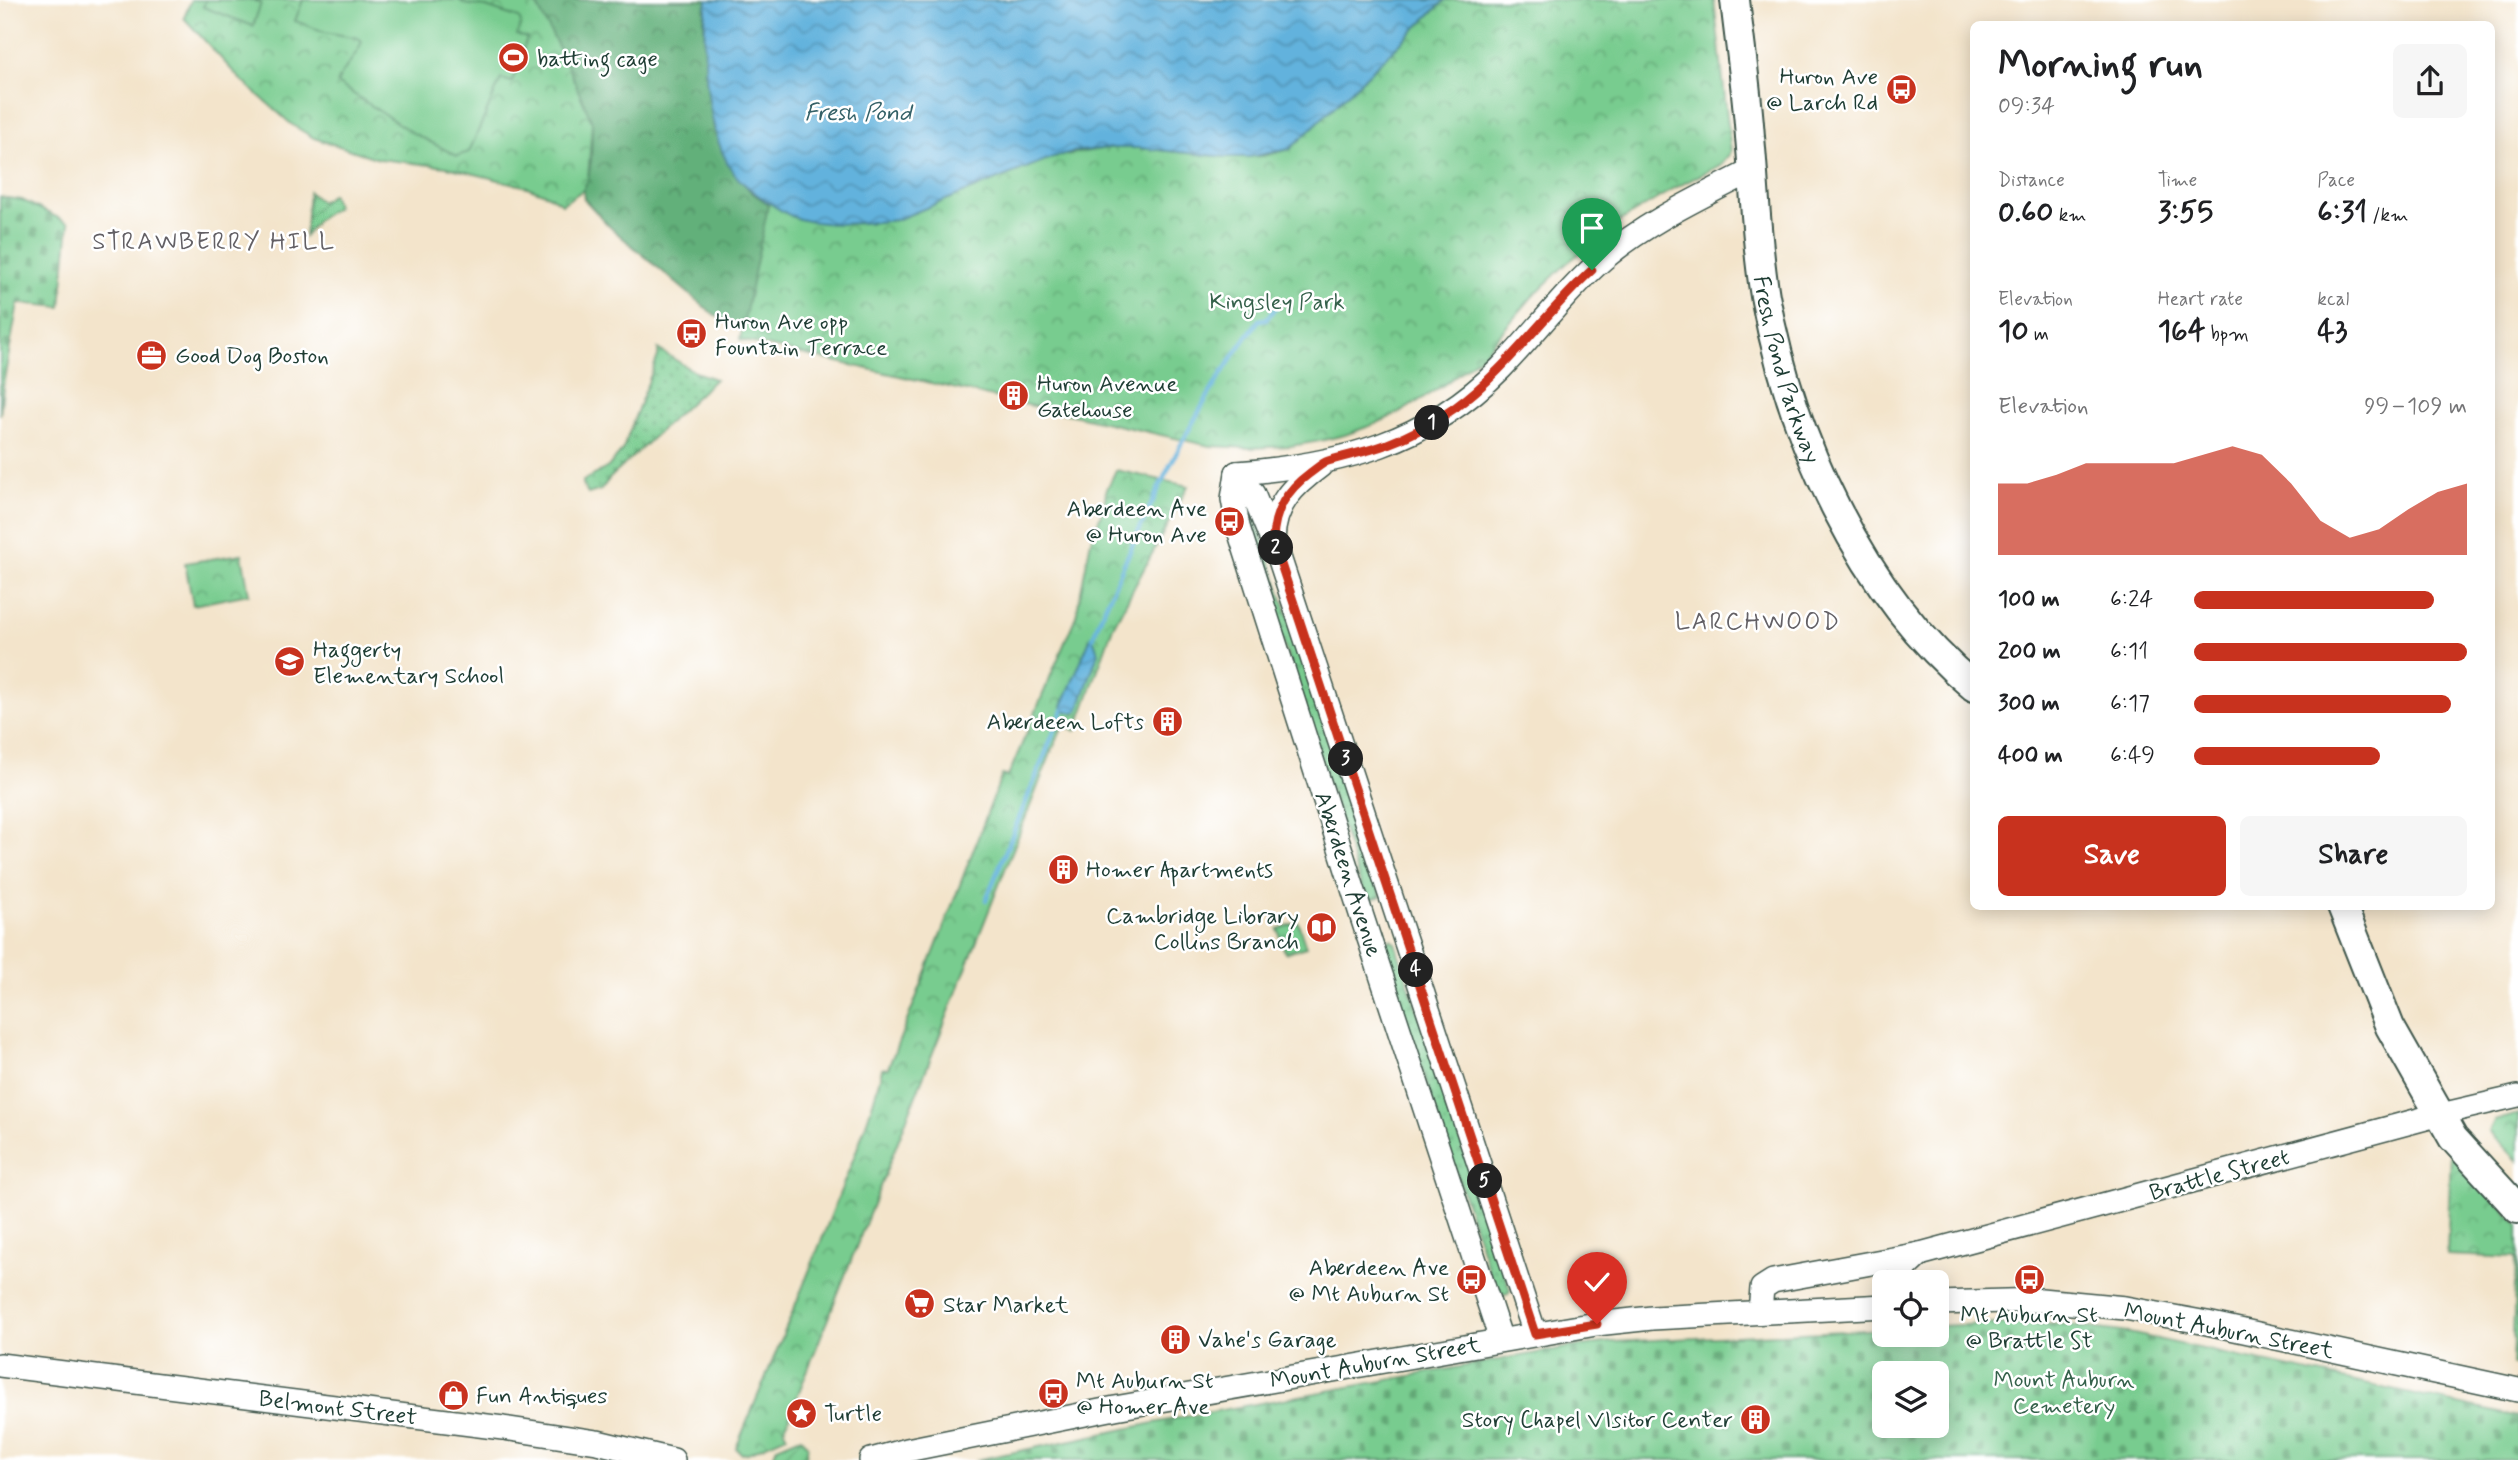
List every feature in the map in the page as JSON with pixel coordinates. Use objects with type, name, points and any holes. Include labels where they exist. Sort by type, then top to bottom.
[{"type":"highway","name":"Fresh Pond Parkway","points":[[1735,0],[1760,260],[1773,332],[1790,398],[1815,461],[1858,546],[1889,593],[1938,653],[1970,683]]},
{"type":"highway","points":[[2344,910],[2390,1027],[2457,1143],[2518,1209]]},
{"type":"highway","points":[[2441,1114],[2473,1137],[2518,1182]]},
{"type":"main road","points":[[1237,473],[1326,462],[1372,450],[1396,441],[1447,414],[1499,370],[1574,287],[1613,251],[1668,214],[1753,170]]},
{"type":"main road","points":[[1273,540],[1277,514],[1286,496],[1300,481],[1326,462]]},
{"type":"main road","name":"Aberdeen Avenue","points":[[1237,473],[1253,494],[1273,540],[1535,1334]]},
{"type":"main road","name":"Aberdeen Avenue","points":[[1237,473],[1233,499],[1238,527],[1501,1340]]},
{"type":"main road","name":"Brattle Street","points":[[1760,1312],[1762,1288],[1770,1281],[1920,1254],[2441,1114],[2518,1096]]},
{"type":"main road","points":[[1903,1270],[1920,1254]]},
{"type":"main road","name":"Mount Auburn Street","points":[[1949,1303],[2040,1300],[2138,1310],[2518,1390]]},
{"type":"main road","name":"Mount Auburn Street","points":[[872,1460],[907,1450],[1115,1408],[1630,1319],[1872,1307]]},
{"type":"main road","name":"Belmont Street","points":[[0,1365],[516,1430],[597,1442],[673,1460]]},
{"type":"green space","points":[[191,0],[534,0],[564,58],[592,122],[588,179],[583,190],[562,204],[527,187],[447,167],[379,159],[314,138],[291,124],[239,78],[184,18]]},
{"type":"green space","points":[[206,0],[253,0],[261,3],[253,26],[203,7]]},
{"type":"green space","points":[[303,0],[460,0],[464,4],[486,7],[519,18],[521,23],[517,35],[527,38],[512,82],[501,79],[469,152],[457,156],[411,132],[337,83],[362,41],[295,21]]},
{"type":"green space","name":"Kingsley Park","points":[[534,0],[707,0],[704,19],[706,76],[714,129],[730,166],[751,192],[783,213],[802,220],[872,223],[896,220],[971,190],[979,256],[1015,305],[1049,305],[1106,266],[1214,270],[1278,225],[1297,198],[1257,156],[1290,149],[1445,0],[1703,0],[1709,52],[1708,64],[1695,86],[1619,130],[1570,227],[1533,265],[1474,307],[1448,337],[1428,368],[1373,403],[1291,438],[1256,442],[1207,439],[1139,426],[1114,402],[1061,397],[923,364],[879,342],[810,343],[762,335],[714,315],[610,227],[584,199],[583,190],[591,160],[592,122],[564,58]]},
{"type":"green space","name":"Kingsley Park","points":[[1445,0],[1714,0],[1731,152],[1722,164],[1622,220],[1566,264],[1532,297],[1484,353],[1445,384],[1401,412],[1345,435],[1320,441],[1291,446],[1248,448],[1210,446],[740,340],[769,202],[783,211],[813,221],[847,224],[880,222],[896,220],[1053,157],[1108,148],[1139,148],[1227,157],[1263,156],[1290,149]]},
{"type":"green space","points":[[309,192],[321,202],[332,194],[337,207],[317,220],[305,236]]},
{"type":"green space","points":[[0,197],[22,200],[69,223],[61,307],[18,303],[0,415]]},
{"type":"green space","points":[[658,349],[695,372],[715,379],[610,478],[601,490],[588,494],[583,481],[608,467],[622,451],[658,356]]},
{"type":"green space","points":[[1116,470],[1188,486],[1113,627],[1076,731],[1063,726],[1051,753],[784,1430],[787,1436],[742,1454],[736,1448],[855,1155],[882,1069],[888,1068],[1002,775],[1008,777],[1076,616],[1091,540],[1104,506],[1106,491]]},
{"type":"green space","points":[[1245,500],[1260,530],[1381,896],[1366,901],[1245,524]]},
{"type":"green space","points":[[242,554],[249,594],[193,605],[185,563]]},
{"type":"green space","points":[[1298,922],[1306,947],[1285,953],[1278,929]]},
{"type":"green space","points":[[1391,939],[1395,943],[1509,1293],[1497,1296],[1382,948],[1383,943]]},
{"type":"green space","points":[[2518,1114],[2518,1161],[2489,1131],[2494,1121]]},
{"type":"green space","points":[[2451,1151],[2518,1225],[2518,1366],[2512,1365],[2516,1258],[2447,1255]]},
{"type":"green space","name":"Mount Auburn Cemetery","points":[[2062,1324],[2129,1333],[2518,1417],[2518,1460],[976,1460],[1183,1417],[1570,1347],[1612,1342],[1872,1330],[1872,1347],[1949,1347],[1949,1326]]},
{"type":"green space","points":[[801,1437],[808,1445],[806,1456],[800,1460],[772,1460],[777,1447]]},
{"type":"water","name":"Fresh Pond","points":[[707,0],[1445,0],[1290,149],[1249,157],[1139,148],[1072,152],[1053,157],[896,220],[847,224],[799,219],[786,213],[744,184],[726,160],[712,117],[705,67]]},
{"type":"water","points":[[1093,638],[1098,653],[1078,711],[1074,713],[1063,710],[1062,706],[1090,639]]},
{"type":"waterway","points":[[1093,638],[1133,543],[1190,428],[1211,391],[1259,320],[1266,319],[1277,307]]},
{"type":"waterway","points":[[986,900],[1063,710]]},
{"type":"place","name":"batting cage","points":[[514,58]]},
{"type":"place","name":"Huron Ave @ Larch Rd","points":[[1901,89]]},
{"type":"place","name":"Huron Ave opp Fountain Terrace","points":[[692,334]]},
{"type":"place","name":"Good Dog Boston","points":[[152,355]]},
{"type":"place","name":"Huron Avenue Gatehouse","points":[[1014,396]]},
{"type":"place","name":"Aberdeen Ave @ Huron Ave","points":[[1230,521]]},
{"type":"place","name":"Haggerty Elementary School","points":[[290,662]]},
{"type":"place","name":"Aberdeen Lofts","points":[[1167,721]]},
{"type":"place","name":"Homer Apartments","points":[[1063,869]]},
{"type":"place","name":"Cambridge Library Collins Branch","points":[[1322,928]]},
{"type":"place","name":"Aberdeen Ave @ Mt Auburn St","points":[[1472,1280]]},
{"type":"place","name":"Mt Auburn St @ Brattle St","points":[[2029,1280]]},
{"type":"place","name":"Star Market","points":[[920,1304]]},
{"type":"place","name":"Vahe's Garage","points":[[1175,1339]]},
{"type":"place","name":"Mt Auburn St @ Homer Ave","points":[[1053,1393]]},
{"type":"place","name":"Fun Antiques","points":[[453,1395]]},
{"type":"place","name":"Turtle","points":[[801,1413]]},
{"type":"place","name":"Story Chapel VIsitor Center","points":[[1756,1419]]},
{"type":"district","name":"STRAWBERRY HILL","points":[[214,241]]},
{"type":"district","name":"LARCHWOOD","points":[[1758,621]]},
{"type":"route","points":[[1592,270],[1475,393],[1427,426],[1372,450],[1326,462],[1300,481],[1289,491],[1279,508],[1273,540],[1535,1334],[1597,1324]]}]
